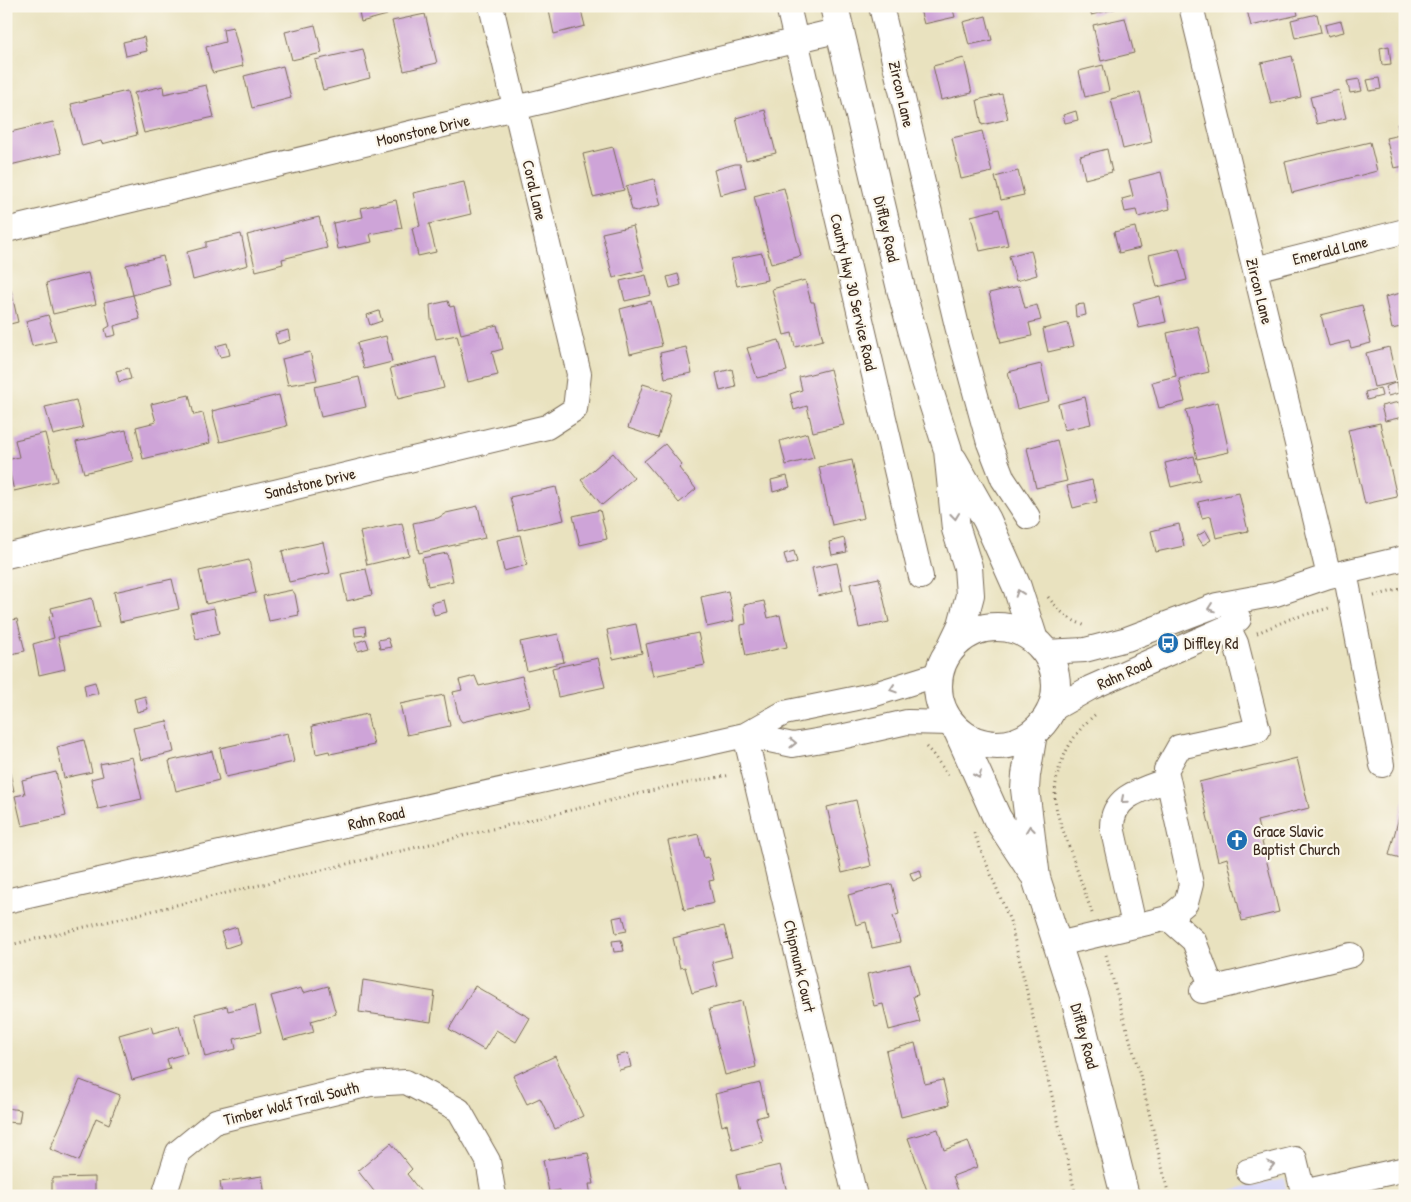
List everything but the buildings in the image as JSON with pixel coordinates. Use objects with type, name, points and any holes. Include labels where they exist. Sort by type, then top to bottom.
[{"type":"main road","name":"Diffley Road","points":[[837,18],[902,289],[926,380],[948,450],[956,529],[968,567],[970,595],[962,625],[944,662]]},
{"type":"main road","name":"Diffley Road","points":[[948,450],[987,520],[1017,587],[1040,646]]},
{"type":"main road","points":[[999,627],[1018,630],[1040,646],[1054,670],[1056,690],[1051,710],[1044,722],[1033,733],[1015,742],[995,745],[975,741],[954,727],[942,708],[938,691],[944,662],[964,637],[981,629],[999,627]]},
{"type":"main road","name":"Diffley Road","points":[[954,727],[997,818],[1036,878]]},
{"type":"main road","name":"Diffley Road","points":[[1033,733],[1025,789],[1036,878],[1086,1039],[1125,1196]]},
{"type":"street","name":"Coral Lane","points":[[491,6],[578,374]]},
{"type":"street","name":"County Hwy 30 Service Road","points":[[788,6],[921,578]]},
{"type":"street","name":"Zircon Lane","points":[[881,6],[957,326],[989,442],[1003,479],[1028,517]]},
{"type":"street","name":"Zircon Lane","points":[[1191,6],[1255,269],[1337,574],[1352,601],[1382,765]]},
{"type":"street","name":"Moonstone Drive","points":[[6,230],[796,42],[837,18]]},
{"type":"street","name":"Emerald Lane","points":[[1255,269],[1405,232]]},
{"type":"street","name":"Sandstone Drive","points":[[6,556],[547,427],[575,409],[578,374]]},
{"type":"street","name":"Rahn Road","points":[[1040,646],[1090,649],[1127,639],[1217,606],[1276,594],[1337,574],[1405,558]]},
{"type":"street","name":"Rahn Road","points":[[1051,710],[1090,688],[1228,627],[1276,594]]},
{"type":"street","points":[[1058,944],[1168,918],[1186,903],[1191,884],[1166,770],[1179,747],[1258,730],[1236,643],[1228,627]]},
{"type":"street","name":"Rahn Road","points":[[6,901],[745,735],[784,713],[872,695],[944,662]]},
{"type":"street","name":"Rahn Road","points":[[745,735],[793,745],[907,722],[954,727]]},
{"type":"street","name":"Chipmunk Court","points":[[745,735],[855,1196]]},
{"type":"street","points":[[1134,925],[1112,827],[1112,818],[1114,811],[1120,803],[1134,793],[1168,780]]},
{"type":"street","points":[[1168,918],[1194,941],[1207,989],[1351,955]]},
{"type":"street","name":"Timber Wolf Trail South","points":[[164,1196],[178,1152],[216,1121],[370,1084],[406,1082],[459,1110],[488,1161],[494,1196]]},
{"type":"street","points":[[1248,1170],[1295,1160],[1304,1192],[1402,1170]]},
{"type":"path","points":[[920,742],[932,753],[952,784]]},
{"type":"path","points":[[6,946],[671,786],[754,771]]},
{"type":"path","points":[[972,827],[1010,921],[1076,1196]]},
{"type":"shaded area","points":[[1284,1178],[1288,1196],[1211,1196]]},
{"type":"place","name":"Diffley Rd","points":[[1168,643]]},
{"type":"place","name":"Grace Slavic Baptist Church","points":[[1237,840]]}]
